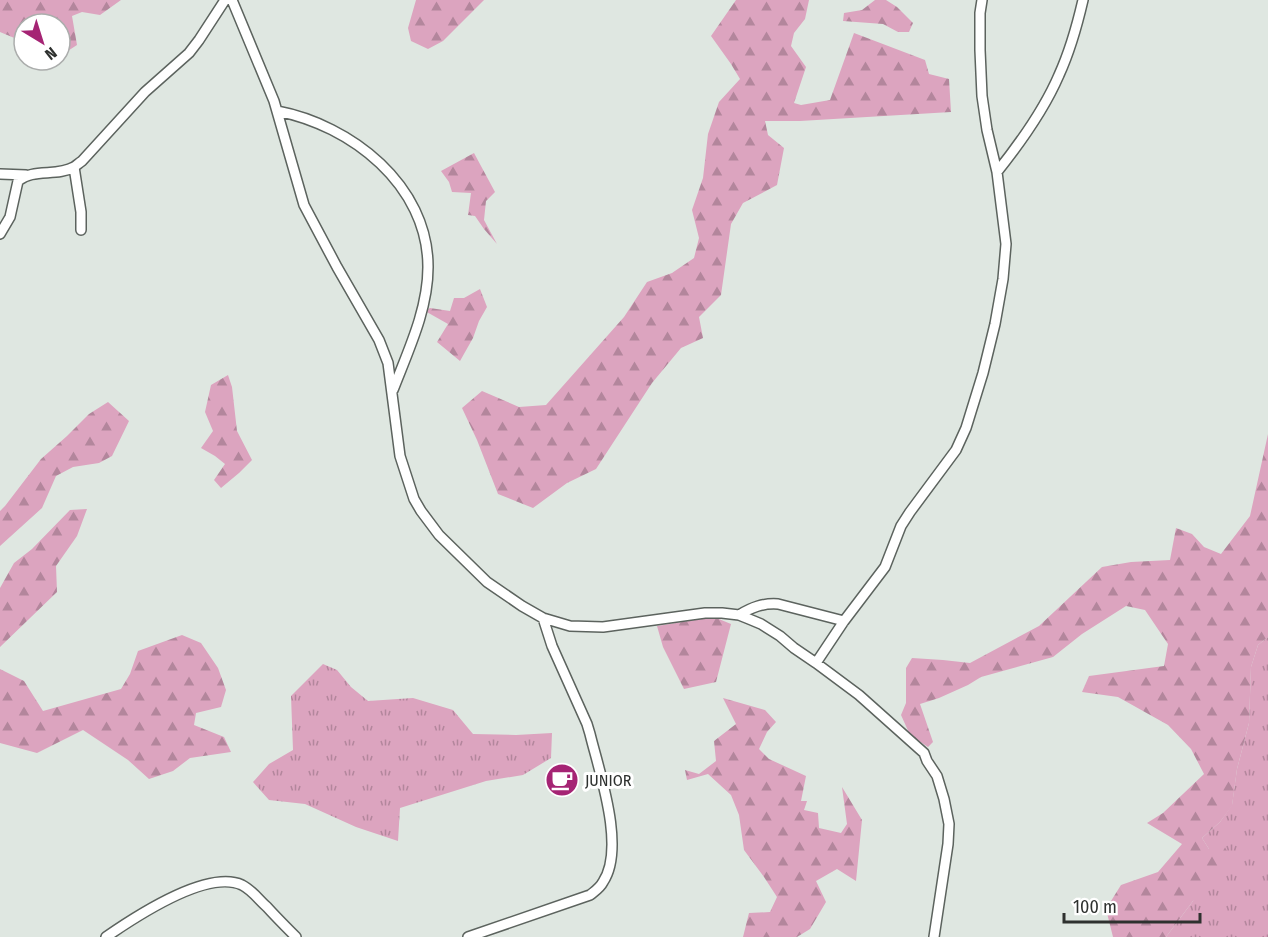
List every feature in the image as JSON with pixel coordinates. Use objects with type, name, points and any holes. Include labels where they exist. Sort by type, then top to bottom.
[{"type":"street","points":[[0,174],[26,175],[74,167],[145,92],[189,53],[225,0]]},
{"type":"street","points":[[232,0],[268,84],[304,205],[379,340],[388,363],[400,456],[409,487],[421,511],[439,535],[470,566],[505,595],[543,618],[570,626],[603,627],[705,613],[739,615],[770,629],[859,695],[924,753],[937,776],[949,824],[934,937]]},
{"type":"street","points":[[816,663],[885,567],[901,526],[956,450],[966,428],[983,373],[995,324],[1006,244],[997,172],[982,96],[980,13],[982,0]]},
{"type":"street","points":[[997,172],[1025,134],[1059,76],[1077,26],[1083,0]]},
{"type":"street","points":[[277,111],[315,121],[369,153],[400,184],[419,221],[426,243],[427,286],[414,337],[392,394]]},
{"type":"street","points":[[74,167],[81,212],[81,230]]},
{"type":"street","points":[[0,234],[10,217],[18,181],[26,175]]},
{"type":"street","points":[[739,615],[759,605],[769,603],[795,607],[844,621]]},
{"type":"street","points":[[468,937],[590,895],[603,882],[610,865],[613,845],[610,819],[590,734],[552,646],[543,618]]},
{"type":"street","points":[[106,937],[147,910],[173,897],[207,885],[229,882],[241,885],[252,892],[296,937]]},
{"type":"street","points":[[121,927],[125,937]]},
{"type":"green space","points":[[0,0],[121,0],[100,15],[82,12],[72,16],[72,12],[12,12],[12,37],[0,32]]},
{"type":"green space","points":[[416,0],[484,0],[443,41],[428,49],[411,41],[408,28]]},
{"type":"green space","points":[[736,0],[809,0],[805,19],[794,33],[791,46],[806,67],[794,103],[801,105],[830,100],[854,33],[925,60],[929,74],[949,79],[951,112],[765,121],[768,135],[784,148],[777,185],[743,203],[731,224],[721,295],[699,317],[703,338],[681,348],[652,383],[596,469],[567,483],[533,508],[498,494],[462,408],[482,391],[519,407],[546,405],[624,317],[647,282],[672,273],[694,258],[699,238],[692,210],[703,178],[708,134],[719,102],[740,79],[711,36]]},
{"type":"green space","points":[[875,0],[886,0],[897,7],[913,23],[909,32],[898,32],[883,24],[843,21],[844,13],[862,10]]},
{"type":"green space","points":[[72,16],[77,45],[72,48]]},
{"type":"green space","points":[[474,153],[495,192],[486,201],[484,220],[497,244],[475,216],[468,215],[471,193],[452,192],[449,182],[441,171]]},
{"type":"green space","points":[[480,289],[487,307],[460,361],[437,342],[448,324],[425,311],[430,308],[450,311],[454,298],[464,298]]},
{"type":"green space","points":[[228,375],[232,387],[237,431],[252,460],[221,488],[214,480],[225,464],[201,448],[213,431],[205,412],[211,385]]},
{"type":"green space","points":[[108,402],[129,421],[112,456],[99,463],[73,467],[56,476],[42,508],[0,546],[0,511],[41,459],[89,414]]},
{"type":"green space","points":[[1268,434],[1268,637],[1258,645],[1251,667],[1249,723],[1237,769],[1232,806],[1220,822],[1202,838],[1209,849],[1222,842],[1231,858],[1193,901],[1166,937],[1113,937],[1106,909],[1121,885],[1158,872],[1182,844],[1147,823],[1163,813],[1204,774],[1191,749],[1168,725],[1118,697],[1082,692],[1089,676],[1164,666],[1168,644],[1145,610],[1126,606],[1082,634],[1053,657],[981,677],[939,698],[920,704],[933,742],[928,747],[910,735],[901,715],[906,703],[906,668],[912,658],[970,663],[1039,626],[1102,567],[1131,562],[1170,560],[1176,528],[1192,534],[1204,547],[1221,554],[1250,516]]},
{"type":"green space","points":[[87,509],[77,536],[56,566],[57,592],[0,647],[0,588],[14,563],[32,549],[70,510]]},
{"type":"green space","points":[[714,617],[731,624],[716,682],[684,689],[663,647],[657,626]]},
{"type":"green space","points":[[182,635],[201,643],[218,668],[226,690],[221,707],[196,713],[194,725],[224,737],[231,752],[190,758],[173,771],[149,779],[128,760],[83,730],[37,753],[0,743],[0,669],[24,681],[43,711],[121,689],[130,674],[138,651]]},
{"type":"green space","points":[[1268,637],[1268,937],[1166,937],[1193,901],[1209,849],[1202,838],[1220,822],[1232,805],[1237,769],[1249,723],[1251,667],[1258,645]]},
{"type":"green space","points":[[323,664],[337,670],[351,687],[368,701],[413,698],[453,710],[473,734],[552,733],[551,758],[523,775],[486,781],[400,808],[398,841],[356,827],[305,804],[269,800],[253,782],[269,764],[293,750],[291,696]]},
{"type":"green space","points":[[723,698],[765,710],[776,722],[767,732],[759,749],[769,759],[806,776],[801,801],[807,801],[804,810],[818,813],[819,828],[841,833],[847,824],[842,787],[862,820],[856,881],[837,869],[816,881],[826,902],[810,929],[797,937],[743,937],[749,913],[770,912],[777,897],[744,850],[739,815],[731,795],[708,774],[687,780],[685,770],[699,774],[716,761],[714,741],[736,724]]},
{"type":"place","name":"JUNIOR","points":[[562,780]]}]
